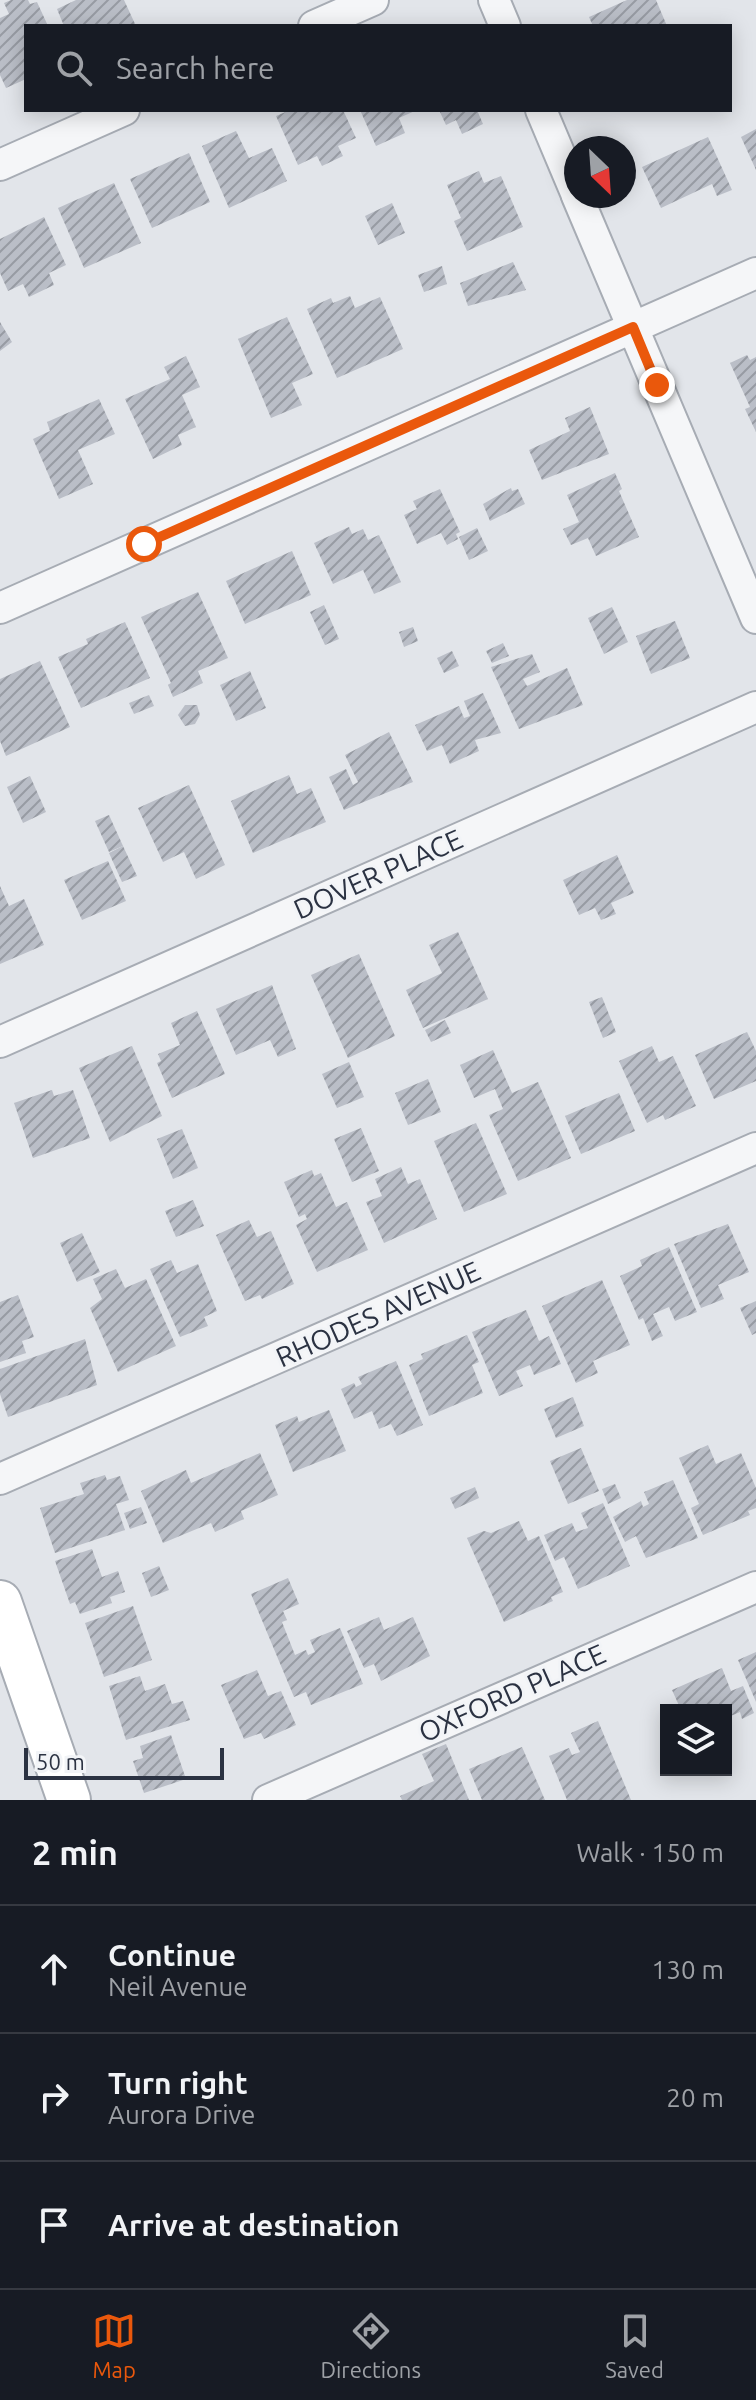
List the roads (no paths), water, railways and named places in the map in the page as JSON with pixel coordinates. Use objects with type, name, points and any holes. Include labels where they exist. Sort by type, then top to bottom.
[{"type":"street","points":[[319,24],[373,0]]},
{"type":"street","points":[[494,0],[504,24]]},
{"type":"street","points":[[0,165],[119,112]]},
{"type":"street","points":[[542,112],[564,166]]},
{"type":"street","points":[[582,208],[756,618]]},
{"type":"street","points":[[0,608],[756,273]]},
{"type":"street","name":"DOVER PLACE","points":[[0,1042],[756,707]]},
{"type":"street","name":"RHODES AVENUE","points":[[0,1479],[756,1148]]},
{"type":"street","name":"OXFORD PLACE","points":[[268,1800],[756,1587]]},
{"type":"street","points":[[0,1602],[69,1800]]}]
